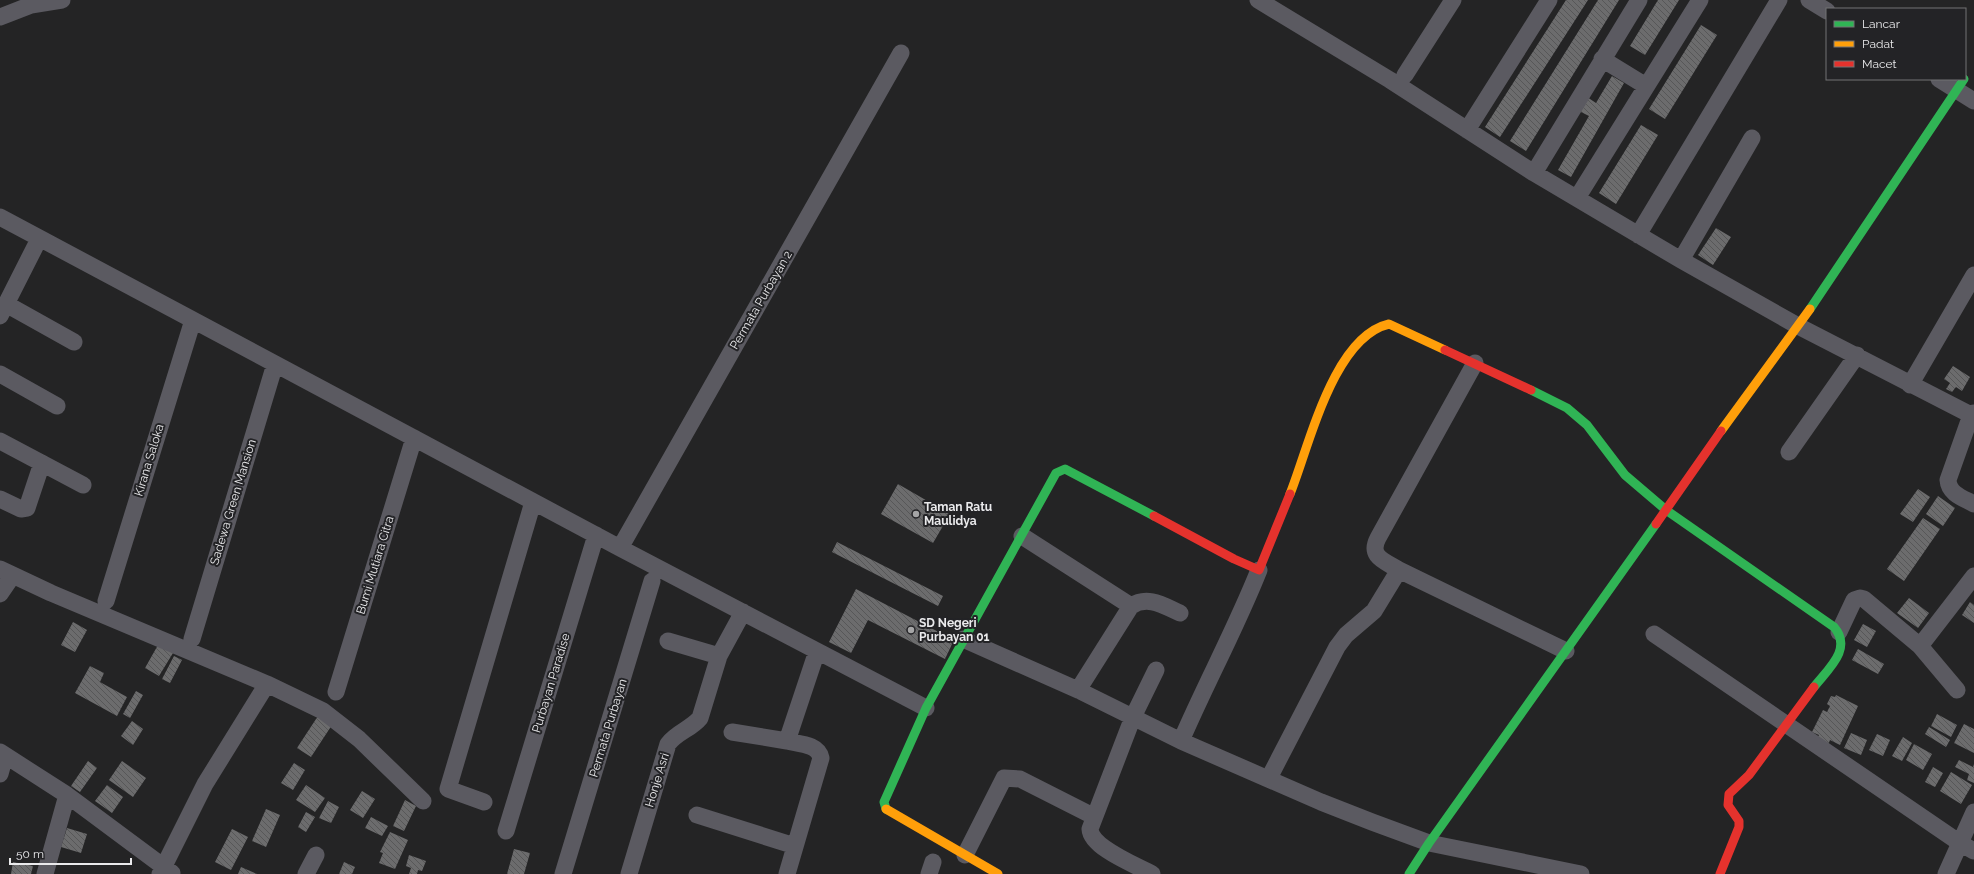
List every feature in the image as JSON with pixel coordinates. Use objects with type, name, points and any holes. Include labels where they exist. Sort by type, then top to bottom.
[{"type":"street","points":[[0,16],[31,5],[62,0]]},
{"type":"street","points":[[1258,0],[1390,80],[1534,173],[1681,260],[1798,326],[1857,355],[1910,385],[1972,414],[1948,480],[1948,484],[1953,492],[1974,504]]},
{"type":"street","points":[[1405,75],[1453,0]]},
{"type":"street","points":[[1467,130],[1548,0]]},
{"type":"street","points":[[1534,173],[1639,0]]},
{"type":"street","points":[[1577,198],[1700,0]]},
{"type":"street","points":[[1638,235],[1779,0]]},
{"type":"street","points":[[1809,0],[1826,10]]},
{"type":"street","name":"Permata Purbayan 2","points":[[620,548],[902,52]]},
{"type":"street","points":[[1602,59],[1646,86]]},
{"type":"street","points":[[1409,874],[1429,843],[1668,508],[1683,484],[1798,326],[1963,80]]},
{"type":"street","points":[[1964,80],[1974,100]]},
{"type":"street","points":[[1681,260],[1752,138]]},
{"type":"street","points":[[0,217],[533,502],[926,708]]},
{"type":"street","points":[[39,239],[3,310],[74,342]]},
{"type":"street","points":[[1910,385],[1974,276]]},
{"type":"street","name":"Kirana Saloka","points":[[106,601],[193,320]]},
{"type":"street","points":[[1181,741],[1201,695],[1231,635],[1301,467],[1330,386],[1345,360],[1362,341],[1377,327],[1389,324],[1475,363],[1567,408],[1580,418],[1625,475],[1668,508],[1831,624],[1839,632],[1842,641],[1841,651],[1749,775],[1729,794],[1728,805],[1739,821],[1739,827],[1720,874]]},
{"type":"street","points":[[1789,452],[1857,355]]},
{"type":"street","points":[[1475,363],[1374,547],[1376,554],[1400,570],[1566,651]]},
{"type":"street","name":"Sadewa Green Mansion","points":[[192,639],[275,364]]},
{"type":"street","points":[[0,374],[57,406]]},
{"type":"street","name":"Bumi Mutiara Citra","points":[[336,692],[414,438]]},
{"type":"street","points":[[0,441],[83,485]]},
{"type":"street","points":[[0,499],[21,509],[27,508],[42,463]]},
{"type":"street","points":[[998,874],[889,811],[884,806],[884,802],[926,708],[963,639],[1022,536],[1053,477],[1059,471],[1065,469],[1098,485],[1234,559],[1258,570]]},
{"type":"street","points":[[484,802],[448,789],[533,502]]},
{"type":"street","name":"Purbayan Paradise","points":[[506,831],[596,535]]},
{"type":"street","points":[[1022,536],[1132,606]]},
{"type":"street","points":[[1269,778],[1337,647],[1346,635],[1374,611],[1400,570]]},
{"type":"street","points":[[0,594],[6,572],[51,593],[267,684],[323,711],[359,739],[423,801]]},
{"type":"street","points":[[1920,646],[1974,576]]},
{"type":"street","name":"Permata Purbayan","points":[[563,874],[652,581]]},
{"type":"street","points":[[1839,632],[1854,600],[1860,598],[1867,600],[1920,646],[1957,690]]},
{"type":"street","points":[[1078,690],[1132,606],[1140,600],[1147,600],[1180,613]]},
{"type":"street","name":"Honje Asri","points":[[629,874],[668,744],[676,735],[695,724],[700,718],[719,656],[743,612]]},
{"type":"street","points":[[1654,634],[1967,847]]},
{"type":"street","points":[[963,639],[1078,690],[1181,741],[1269,778],[1321,802],[1429,843],[1581,874]]},
{"type":"street","points":[[668,641],[719,656]]},
{"type":"street","points":[[787,741],[818,651]]},
{"type":"street","points":[[1152,874],[1096,842],[1092,837],[1090,829],[1093,816],[1133,717],[1156,670]]},
{"type":"street","points":[[0,774],[3,754],[67,795],[166,872],[204,784],[267,684]]},
{"type":"street","points":[[732,732],[787,741],[813,748],[819,752],[821,758],[787,874]]},
{"type":"street","points":[[965,855],[1004,778],[1020,779],[1093,816]]},
{"type":"street","points":[[45,874],[67,795]]},
{"type":"street","points":[[1946,874],[1967,847],[1974,812]]},
{"type":"street","points":[[697,815],[795,846]]},
{"type":"street","points":[[306,874],[316,854]]},
{"type":"building","points":[[1566,0],[1588,0],[1500,137],[1485,127]]},
{"type":"building","points":[[1598,0],[1619,0],[1526,151],[1510,141]]},
{"type":"building","points":[[1658,0],[1679,0],[1645,55],[1630,46]]},
{"type":"building","points":[[1701,25],[1717,35],[1665,119],[1649,109]]},
{"type":"building","points":[[1612,76],[1624,83],[1571,177],[1558,170],[1589,116],[1579,111],[1587,97],[1596,103]]},
{"type":"building","points":[[1641,125],[1658,135],[1616,204],[1599,193]]},
{"type":"building","points":[[1716,228],[1731,237],[1713,265],[1698,255]]},
{"type":"building","points":[[1953,366],[1970,377],[1962,391],[1956,387],[1952,392],[1946,389],[1950,383],[1944,379]]},
{"type":"building","name":"Taman Ratu Maulidya","points":[[898,484],[950,514],[933,543],[881,514]]},
{"type":"building","points":[[1918,489],[1930,497],[1913,522],[1900,514]]},
{"type":"building","points":[[1938,496],[1955,508],[1943,526],[1926,514]]},
{"type":"building","points":[[1923,518],[1940,529],[1904,581],[1887,569]]},
{"type":"building","points":[[837,542],[943,596],[938,606],[832,552]]},
{"type":"building","name":"SD Negeri Purbayan 01","points":[[856,589],[954,640],[945,659],[868,620],[851,653],[829,642]]},
{"type":"building","points":[[1909,598],[1929,613],[1918,628],[1897,613]]},
{"type":"building","points":[[1970,602],[1974,605],[1974,623],[1962,615]]},
{"type":"building","points":[[73,622],[87,630],[75,652],[61,645]]},
{"type":"building","points":[[1863,624],[1876,631],[1867,647],[1854,640]]},
{"type":"building","points":[[158,645],[173,653],[159,676],[145,668]]},
{"type":"building","points":[[1858,649],[1884,664],[1878,674],[1852,660]]},
{"type":"building","points":[[174,656],[182,660],[170,683],[162,679]]},
{"type":"building","points":[[90,666],[104,673],[100,682],[127,697],[117,716],[75,693]]},
{"type":"building","points":[[136,691],[143,695],[130,718],[123,714]]},
{"type":"building","points":[[1836,695],[1858,706],[1840,745],[1830,740],[1828,745],[1817,739],[1819,735],[1812,732],[1823,710],[1827,712],[1830,706],[1827,704],[1831,696],[1835,697]]},
{"type":"building","points":[[1937,714],[1957,725],[1951,737],[1931,726]]},
{"type":"building","points":[[318,716],[332,725],[311,757],[297,748]]},
{"type":"building","points":[[132,721],[143,729],[133,745],[121,736]]},
{"type":"building","points":[[1964,724],[1974,729],[1974,753],[1954,743]]},
{"type":"building","points":[[1929,727],[1950,740],[1946,747],[1925,734]]},
{"type":"building","points":[[1851,733],[1867,740],[1861,755],[1844,748]]},
{"type":"building","points":[[1877,734],[1890,740],[1883,756],[1869,750]]},
{"type":"building","points":[[1903,737],[1912,743],[1902,761],[1892,756]]},
{"type":"building","points":[[1914,744],[1932,754],[1923,770],[1906,760]]},
{"type":"building","points":[[1959,760],[1973,767],[1974,764],[1974,783],[1967,780],[1969,774],[1955,767]]},
{"type":"building","points":[[88,761],[97,768],[80,792],[71,786]]},
{"type":"building","points":[[122,761],[146,778],[133,797],[109,780]]},
{"type":"building","points":[[294,763],[305,770],[293,790],[281,783]]},
{"type":"building","points":[[1933,767],[1943,773],[1935,787],[1925,782]]},
{"type":"building","points":[[1951,772],[1972,785],[1961,804],[1940,791]]},
{"type":"building","points":[[107,785],[123,797],[112,813],[95,801]]},
{"type":"building","points":[[306,785],[325,798],[315,812],[296,800]]},
{"type":"building","points":[[362,791],[375,799],[363,818],[350,810]]},
{"type":"building","points":[[405,800],[416,806],[404,831],[393,826]]},
{"type":"building","points":[[328,801],[339,807],[331,823],[319,818]]},
{"type":"building","points":[[266,809],[280,815],[266,847],[252,841]]},
{"type":"building","points":[[306,812],[315,817],[306,832],[298,827]]},
{"type":"building","points":[[371,817],[388,826],[382,836],[365,828]]},
{"type":"building","points":[[67,828],[87,834],[81,853],[61,847]]},
{"type":"building","points":[[232,829],[248,837],[231,870],[215,862]]},
{"type":"building","points":[[390,832],[408,840],[395,869],[379,863],[383,853],[380,852]]},
{"type":"building","points":[[514,849],[530,853],[524,874],[507,874]]},
{"type":"building","points":[[409,855],[426,861],[422,871],[418,870],[417,874],[409,874],[411,868],[406,866]]},
{"type":"building","points":[[13,862],[33,866],[31,874],[11,874]]},
{"type":"building","points":[[344,862],[355,867],[352,874],[339,874]]},
{"type":"building","points":[[241,867],[257,874],[238,874]]},
{"type":"traffic: fast","points":[[1810,309],[1963,80]]},
{"type":"traffic: fast","points":[[1531,390],[1567,408],[1587,425],[1625,475],[1666,510],[1834,627],[1839,635],[1841,643],[1840,651],[1831,666],[1814,687]]},
{"type":"traffic: fast","points":[[886,809],[884,802],[926,708],[1056,473],[1065,469],[1154,516]]},
{"type":"traffic: fast","points":[[1409,874],[1429,843],[1656,524]]},
{"type":"traffic: slow","points":[[1721,431],[1810,309]]},
{"type":"traffic: slow","points":[[1290,494],[1315,423],[1338,371],[1353,349],[1369,333],[1389,324],[1445,350]]},
{"type":"traffic: slow","points":[[886,809],[998,874]]},
{"type":"traffic: jam","points":[[1445,350],[1531,390]]},
{"type":"traffic: jam","points":[[1656,524],[1721,431]]},
{"type":"traffic: jam","points":[[1154,516],[1234,559],[1259,570],[1290,494]]},
{"type":"traffic: jam","points":[[1720,874],[1739,827],[1739,821],[1728,805],[1729,794],[1749,775],[1814,687]]},
{"type":"place","name":"Taman Ratu Maulidya","points":[[916,514]]},
{"type":"place","name":"SD Negeri Purbayan 01","points":[[911,630]]}]
